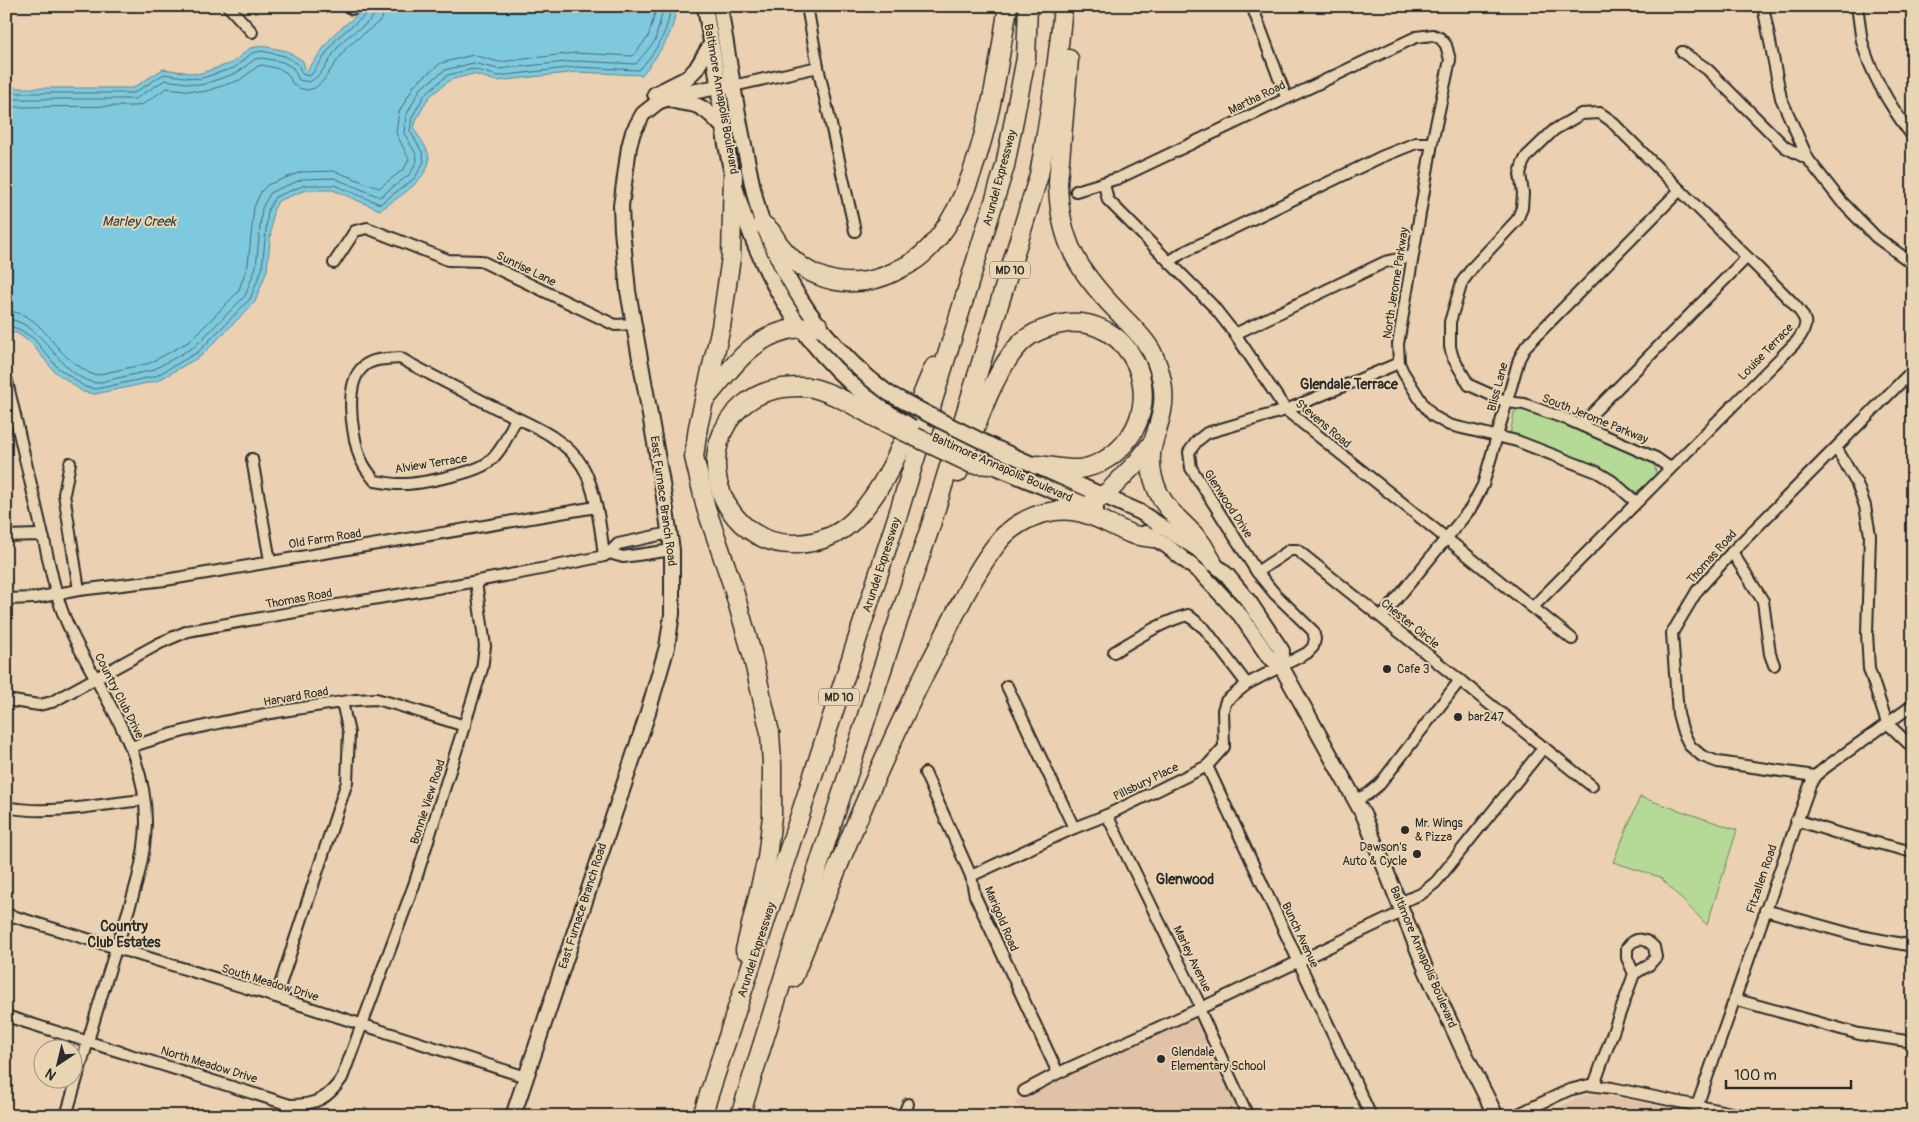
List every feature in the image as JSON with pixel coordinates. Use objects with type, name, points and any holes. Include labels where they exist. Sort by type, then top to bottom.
[{"type":"highway","points":[[762,224],[773,232],[790,257],[803,267],[820,277],[839,282],[864,282],[886,276],[911,263],[929,248],[945,228],[972,172],[987,125],[1008,6]]},
{"type":"highway","name":"Arundel Expressway","points":[[702,1116],[885,554],[1005,166],[1026,58],[1028,6]]},
{"type":"highway","name":"MD 10","points":[[740,1116],[769,1018],[930,528],[1039,175],[1047,131],[1063,6]]},
{"type":"highway","points":[[1072,6],[1058,182],[1058,202],[1062,222],[1068,244],[1084,274],[1102,296],[1144,339],[1156,362],[1163,386],[1162,411],[1152,443],[1153,476],[1162,501],[1175,518],[1201,544],[1212,560]]},
{"type":"highway","points":[[723,1053],[735,986],[767,858],[772,816],[770,733],[752,654],[732,584],[706,508],[694,457],[698,427],[721,327],[731,256],[733,174]]},
{"type":"highway","points":[[930,528],[942,517],[995,384],[1011,356],[1023,341],[1042,329],[1061,323],[1080,323],[1108,332],[1121,342],[1135,359],[1143,382],[1143,406],[1133,434],[1118,451],[1100,464],[1080,469],[1037,465]]},
{"type":"highway","points":[[704,400],[737,359],[770,336],[789,330],[819,326]]},
{"type":"highway","points":[[952,340],[936,364],[891,469],[869,504],[841,531],[830,537],[809,543],[785,544],[768,540],[750,531],[726,504],[718,485],[715,468],[719,441],[730,419],[746,402],[764,392],[791,387],[812,388],[881,414],[972,464],[991,465]]},
{"type":"highway","points":[[1088,506],[1110,490],[1138,461],[1152,443]]},
{"type":"highway","points":[[769,1018],[784,1004],[835,875],[910,701],[990,552],[1012,529],[1028,519],[1045,513],[1082,512],[1132,534],[1153,538]]},
{"type":"main road","name":"Baltimore Annapolis Boulevard","points":[[705,6],[723,127],[733,174],[750,235],[761,262],[801,329],[837,371],[881,414]]},
{"type":"main road","name":"Baltimore Annapolis Boulevard","points":[[720,6],[733,86],[754,194],[762,224],[788,280],[819,326],[852,364],[888,393],[998,449],[1140,512],[1185,539],[1212,560],[1238,587],[1264,622],[1282,651],[1281,666]]},
{"type":"main road","points":[[643,114],[644,101],[687,78],[696,69],[710,44]]},
{"type":"main road","name":"East Furnace Branch Road","points":[[514,1116],[643,726],[667,647],[672,614],[672,550],[628,290],[622,230],[621,206],[628,147],[633,132],[643,114],[658,102],[668,97],[718,87],[733,86]]},
{"type":"main road","points":[[668,97],[676,103],[696,105],[705,110],[723,127]]},
{"type":"main road","name":"Baltimore Annapolis Boulevard","points":[[991,465],[1119,519],[1174,551],[1202,574],[1241,616],[1268,656],[1281,666],[1356,800],[1378,848],[1441,1003],[1494,1116]]},
{"type":"street","points":[[228,6],[252,32]]},
{"type":"street","points":[[807,6],[818,67],[855,231]]},
{"type":"street","points":[[1252,6],[1286,97]]},
{"type":"street","points":[[1762,6],[1781,98],[1808,159],[1841,201],[1876,237],[1913,264]]},
{"type":"street","points":[[1857,6],[1862,41],[1871,65],[1885,96],[1913,137]]},
{"type":"street","name":"Martha Road","points":[[1076,191],[1119,178],[1286,97],[1416,37],[1433,35],[1440,38],[1446,45]]},
{"type":"street","name":"North Jerome Parkway","points":[[1399,363],[1398,344],[1412,256],[1432,143],[1450,60],[1446,45]]},
{"type":"street","points":[[1682,52],[1707,69],[1785,147],[1808,159]]},
{"type":"street","points":[[733,86],[818,67]]},
{"type":"street","name":"Louise Terrace","points":[[1533,607],[1804,332],[1806,324],[1803,314],[1610,120],[1600,113]]},
{"type":"street","name":"South Jerome Parkway","points":[[1600,113],[1581,114],[1554,130],[1523,162],[1520,174],[1523,192],[1522,208],[1517,220],[1473,267],[1462,282],[1450,322],[1450,347],[1453,358],[1469,385],[1507,402],[1524,404],[1544,410],[1656,458],[1670,468]]},
{"type":"street","points":[[1168,262],[1182,253],[1381,157],[1416,143],[1432,143]]},
{"type":"street","name":"Stevens Road","points":[[1104,184],[1108,200],[1213,306],[1235,334],[1286,410],[1572,639]]},
{"type":"street","name":"Bliss Lane","points":[[1382,618],[1470,508],[1484,485],[1519,359],[1526,346],[1680,190]]},
{"type":"street","name":"Sunrise Lane","points":[[334,263],[355,231],[366,228],[448,260],[481,261],[615,325],[635,324]]},
{"type":"street","points":[[1235,334],[1385,262],[1412,256]]},
{"type":"street","points":[[1581,426],[1747,257]]},
{"type":"street","name":"Alview Terrace","points":[[516,418],[501,448],[482,468],[461,475],[400,484],[375,481],[365,470],[358,452],[351,409],[352,390],[356,376],[363,366],[372,361],[385,358],[400,358],[516,418],[558,440],[570,450],[582,466],[589,481],[607,554]]},
{"type":"street","points":[[1399,363],[1423,404],[1433,416],[1449,425],[1517,441],[1597,472],[1636,502]]},
{"type":"street","name":"Glenwood Drive","points":[[1281,666],[1307,653],[1313,647],[1315,639],[1313,630],[1275,594],[1257,572],[1191,468],[1189,452],[1207,433],[1286,410],[1399,363]]},
{"type":"street","name":"Thomas Road","points":[[1815,776],[1710,760],[1690,746],[1683,732],[1678,714],[1672,633],[1697,591],[1732,552],[1837,449],[1907,376],[1913,375]]},
{"type":"street","name":"Country Club Drive","points":[[6,377],[44,539],[66,622],[119,719],[131,747],[141,777],[146,824],[134,895],[116,948],[66,1116]]},
{"type":"street","points":[[1837,449],[1857,484],[1865,506],[1870,535],[1867,633],[1869,669],[1887,723],[1913,748]]},
{"type":"street","points":[[252,459],[270,561]]},
{"type":"street","points":[[70,463],[64,494],[79,590]]},
{"type":"street","name":"Old Farm Road","points":[[6,599],[35,598],[79,590],[165,580],[596,507]]},
{"type":"street","name":"Thomas Road","points":[[607,554],[618,544],[669,533]]},
{"type":"street","points":[[6,536],[38,535],[44,539]]},
{"type":"street","name":"Thomas Road","points":[[6,700],[39,705],[52,702],[160,643],[188,631],[476,582],[607,554],[623,557],[672,550]]},
{"type":"street","name":"Chester Circle","points":[[1257,572],[1290,550],[1296,550],[1592,786]]},
{"type":"street","points":[[1732,552],[1762,601],[1770,654],[1774,665]]},
{"type":"street","name":"Bonnie View Road","points":[[363,1025],[414,885],[482,669],[485,646],[476,582]]},
{"type":"street","points":[[1114,652],[1174,618],[1188,615],[1205,629],[1247,684]]},
{"type":"street","name":"Pillsbury Place","points":[[970,876],[1074,828],[1107,815],[1207,766],[1218,756],[1224,747],[1223,710],[1226,700],[1247,684],[1281,666]]},
{"type":"street","points":[[1356,800],[1368,794],[1380,784],[1460,680]]},
{"type":"street","points":[[1007,686],[1074,828]]},
{"type":"street","name":"Harvard Road","points":[[131,747],[169,734],[209,724],[342,702],[376,699],[465,726]]},
{"type":"street","points":[[276,997],[347,782],[349,734],[342,702]]},
{"type":"street","name":"Fitzallen Road","points":[[1697,1106],[1796,820],[1815,776],[1837,758],[1913,705]]},
{"type":"street","points":[[1024,1091],[1058,1073],[1199,1009],[1298,961],[1401,907],[1421,894],[1436,882],[1544,747]]},
{"type":"street","name":"Bunch Avenue","points":[[1207,766],[1371,1116]]},
{"type":"street","name":"Marigold Road","points":[[925,773],[970,876],[978,904],[1058,1073]]},
{"type":"street","points":[[6,807],[22,810],[42,810],[144,800]]},
{"type":"street","name":"Marley Avenue","points":[[1107,815],[1199,1002],[1199,1009],[1248,1116]]},
{"type":"street","points":[[1796,820],[1837,833],[1913,852]]},
{"type":"street","points":[[1765,910],[1856,935],[1913,946]]},
{"type":"street","name":"South Meadow Drive","points":[[6,914],[276,997],[526,1077]]},
{"type":"street","points":[[1594,1085],[1634,974]]},
{"type":"street","points":[[1734,999],[1859,1034],[1913,1042]]},
{"type":"street","name":"North Meadow Drive","points":[[6,1016],[290,1105],[313,1103],[326,1097],[336,1087],[342,1078],[363,1025]]},
{"type":"street","points":[[1514,1116],[1569,1090],[1594,1085],[1746,1116]]},
{"type":"street","points":[[903,1116],[908,1104]]},
{"type":"street","points":[[1483,1116],[1494,1116]]},
{"type":"shaded area","name":"Glendale Elementary School","points":[[1196,1017],[1242,1116],[1021,1116],[1022,1110],[1014,1102]]},
{"type":"shaded area","points":[[1595,1094],[1707,1116],[1541,1116],[1585,1095]]},
{"type":"green space","points":[[1533,410],[1650,460],[1655,467],[1656,474],[1636,492],[1602,470],[1510,436],[1514,412]]},
{"type":"green space","points":[[1640,797],[1737,830],[1707,925],[1660,877],[1613,862]]},
{"type":"water","name":"Marley Creek","points":[[368,6],[675,6],[675,16],[673,25],[660,52],[642,75],[577,72],[497,81],[473,74],[450,80],[429,97],[417,118],[414,129],[428,153],[429,161],[427,168],[417,182],[380,210],[333,190],[306,190],[278,201],[273,211],[267,270],[255,302],[201,356],[157,381],[95,394],[83,392],[54,371],[31,343],[17,333],[10,332],[6,327],[6,85],[17,88],[133,88],[163,69],[198,74],[232,63],[250,48],[262,46],[287,51],[303,61],[306,72],[334,34]]},
{"type":"place","name":"Cafe 3","points":[[1387,669]]},
{"type":"place","name":"bar247","points":[[1458,717]]},
{"type":"place","name":"Mr. Wings & Pizza","points":[[1405,830]]},
{"type":"place","name":"Dawson's Auto & Cycle","points":[[1417,854]]},
{"type":"place","name":"Glendale Elementary School","points":[[1161,1059]]},
{"type":"district","name":"Glendale Terrace","points":[[1349,384]]},
{"type":"district","name":"Glenwood","points":[[1185,879]]},
{"type":"district","name":"Country Club Estates","points":[[124,934]]}]
